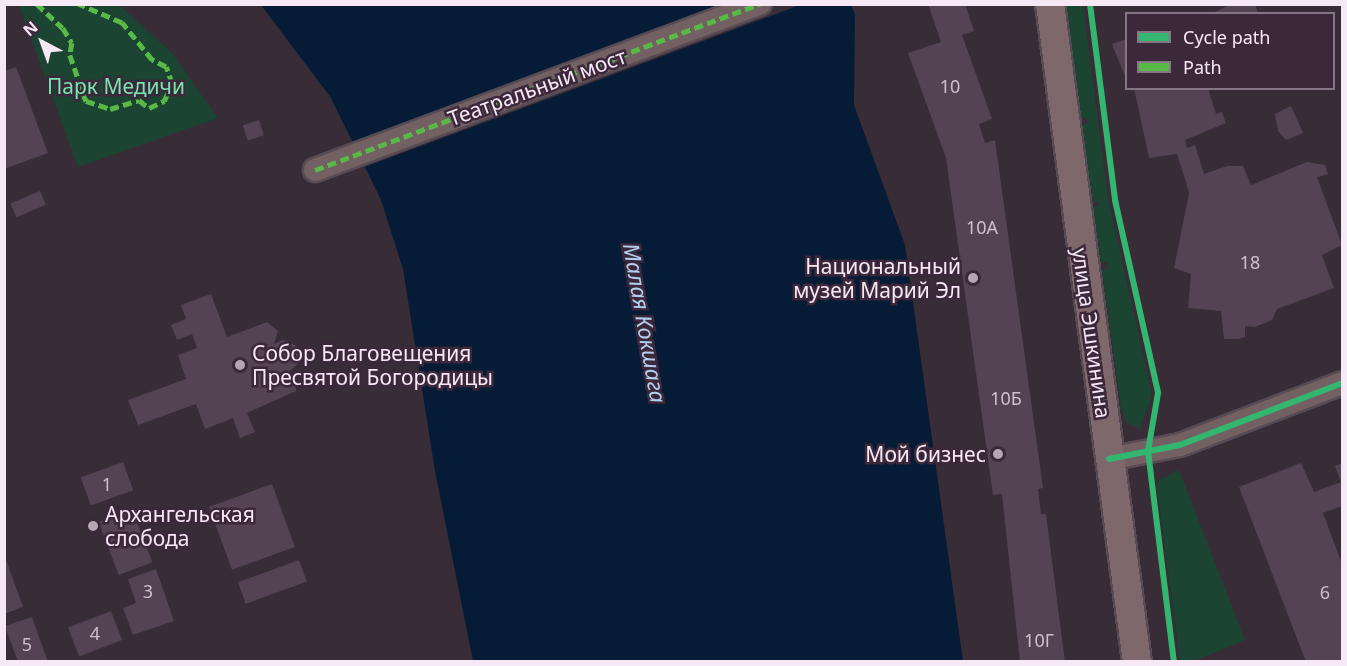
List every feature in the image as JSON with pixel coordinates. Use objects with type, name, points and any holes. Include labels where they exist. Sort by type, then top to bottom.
[{"type":"main road","name":"улица Эшкинина","points":[[1050,4],[1137,662]]},
{"type":"street","name":"Театральный мост","points":[[315,170],[760,4]]},
{"type":"street","points":[[1109,459],[1180,445],[1342,383]]},
{"type":"green space","name":"Парк Медичи","points":[[19,5],[119,5],[172,53],[218,118],[78,167]]},
{"type":"green space","points":[[1066,5],[1083,5],[1108,198],[1152,395],[1140,429],[1126,422],[1121,408],[1102,270],[1108,268],[1107,262],[1101,263],[1093,207],[1099,206],[1098,201],[1093,202],[1082,125],[1088,123],[1087,118],[1081,118]]},
{"type":"green space","points":[[1179,470],[1245,640],[1194,661],[1180,661],[1157,486],[1159,480]]},
{"type":"water","name":"Малая Кокшага","points":[[261,5],[851,5],[855,14],[854,105],[905,245],[963,661],[473,661],[435,471],[403,269],[381,200],[331,98]]},
{"type":"pier","points":[[725,5],[800,5],[362,168],[350,144]]},
{"type":"building","points":[[928,4],[965,4],[974,31],[962,35],[992,119],[979,124],[985,143],[995,140],[1043,488],[1038,489],[1041,514],[1046,514],[1065,662],[1020,662],[1002,494],[993,495],[946,158],[908,53],[941,42]]},
{"type":"building","points":[[1232,4],[1255,4],[1257,12],[1214,12]]},
{"type":"building","points":[[1125,39],[1125,76],[1112,44]]},
{"type":"building","points":[[16,67],[48,153],[4,169],[4,71]]},
{"type":"building","points":[[1134,90],[1209,90],[1216,114],[1222,112],[1226,123],[1185,140],[1187,148],[1195,145],[1204,174],[1227,166],[1243,166],[1251,185],[1307,162],[1325,165],[1328,174],[1317,177],[1342,245],[1322,255],[1334,288],[1277,309],[1272,320],[1255,327],[1245,326],[1245,337],[1224,339],[1221,311],[1188,308],[1191,274],[1174,268],[1189,193],[1177,154],[1149,158]]},
{"type":"building","points":[[1291,106],[1303,133],[1286,140],[1278,131],[1275,114]]},
{"type":"building","points":[[259,120],[264,135],[248,140],[243,125]]},
{"type":"building","points":[[40,191],[46,205],[16,217],[11,204]]},
{"type":"building","name":"Собор Благовещения Пресвятой Богородицы","points":[[211,294],[227,337],[267,322],[278,331],[274,344],[283,340],[297,346],[300,362],[286,374],[295,378],[296,391],[247,413],[255,432],[240,438],[233,418],[205,429],[196,404],[138,425],[128,400],[186,379],[178,355],[197,348],[192,334],[177,340],[171,325],[186,319],[181,305]]},
{"type":"building","points":[[123,462],[133,490],[91,506],[81,477]]},
{"type":"building","points":[[1301,463],[1314,492],[1341,482],[1335,466],[1342,463],[1342,506],[1323,513],[1342,564],[1342,662],[1306,662],[1239,487]]},
{"type":"building","points":[[272,484],[295,547],[232,570],[209,507]]},
{"type":"building","points":[[132,509],[152,562],[119,575],[98,522]]},
{"type":"building","points":[[4,554],[23,607],[4,614]]},
{"type":"building","points":[[299,560],[307,582],[246,604],[238,582]]},
{"type":"building","points":[[156,569],[174,621],[133,635],[123,608],[136,603],[128,579]]},
{"type":"building","points":[[111,611],[122,640],[79,656],[68,627]]},
{"type":"building","points":[[32,617],[48,662],[18,662],[5,626]]},
{"type":"marked path","points":[[37,4],[63,28],[72,43],[70,55],[86,101],[110,109],[139,100],[149,108],[164,101],[172,84],[166,67],[152,60],[122,23],[78,4]]},
{"type":"marked path","points":[[315,170],[760,4]]},
{"type":"cycle path","points":[[1090,4],[1115,200],[1158,393],[1148,451],[1174,662]]},
{"type":"cycle path","points":[[1109,459],[1180,445],[1342,383]]},
{"type":"place","name":"Национальный музей Марий Эл","points":[[973,278]]},
{"type":"place","name":"Собор Благовещения Пресвятой Богородицы","points":[[240,365]]},
{"type":"place","name":"Мой бизнес","points":[[998,454]]},
{"type":"place","name":"Архангельская слобода","points":[[93,526]]}]
